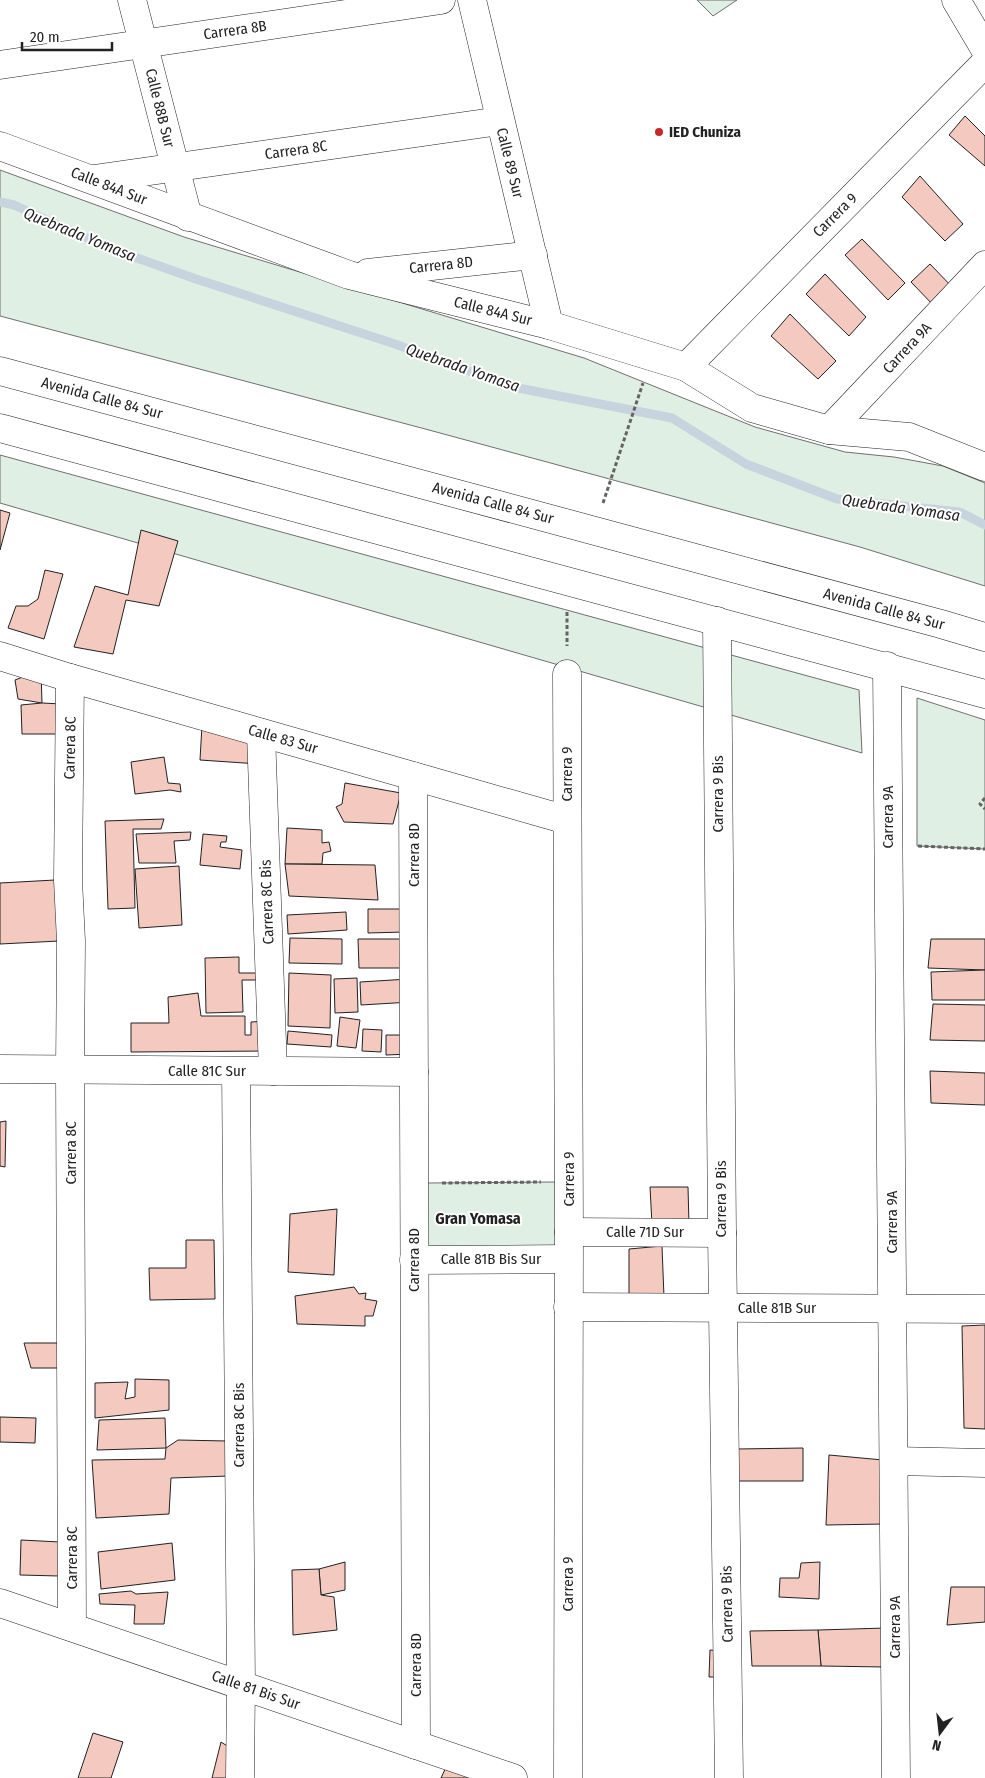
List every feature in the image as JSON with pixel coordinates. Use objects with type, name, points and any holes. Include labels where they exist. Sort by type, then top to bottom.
[{"type":"main road","name":"Calle 88B Sur","points":[[132,0],[188,217]]},
{"type":"main road","name":"Carrera 8B","points":[[0,65],[441,0]]},
{"type":"main road","name":"Calle 89 Sur","points":[[472,0],[549,325]]},
{"type":"main road","points":[[956,0],[985,49]]},
{"type":"main road","name":"Carrera 9","points":[[686,367],[985,63]]},
{"type":"main road","name":"Carrera 8C","points":[[91,179],[500,121]]},
{"type":"main road","name":"Calle 84A Sur","points":[[0,146],[349,275],[549,325],[686,367],[752,408],[829,430],[909,437],[983,463]]},
{"type":"main road","name":"Carrera 8D","points":[[349,275],[532,255]]},
{"type":"main road","name":"Carrera 9A","points":[[829,430],[985,265]]},
{"type":"main road","name":"Avenida Calle 84 Sur","points":[[0,371],[985,638]]},
{"type":"main road","points":[[0,428],[985,694]]},
{"type":"main road","name":"Carrera 9 Bis","points":[[717,621],[722,1307],[729,1778]]},
{"type":"main road","name":"Calle 83 Sur","points":[[0,656],[70,678],[567,820]]},
{"type":"main road","name":"Carrera 9A","points":[[887,666],[896,1778]]},
{"type":"main road","name":"Carrera 9","points":[[567,674],[569,1182],[568,1778]]},
{"type":"main road","name":"Carrera 8C","points":[[70,678],[68,880],[71,942],[72,1627]]},
{"type":"main road","name":"Carrera 8C Bis","points":[[261,733],[273,1071]]},
{"type":"main road","name":"Carrera 8D","points":[[413,776],[416,1745]]},
{"type":"main road","name":"Calle 81C Sur","points":[[0,1070],[414,1072]]},
{"type":"main road","name":"Carrera 8C Bis","points":[[236,1071],[241,1685],[240,1778]]},
{"type":"main road","name":"Calle 71D Sur","points":[[569,1232],[722,1232]]},
{"type":"main road","name":"Calle 81B Bis Sur","points":[[414,1260],[568,1259]]},
{"type":"main road","name":"Calle 81B Sur","points":[[568,1307],[985,1309]]},
{"type":"main road","points":[[894,1461],[985,1463]]},
{"type":"main road","name":"Calle 81 Bis Sur","points":[[0,1603],[513,1778]]},
{"type":"path","points":[[594,531],[644,380]]},
{"type":"path","points":[[567,580],[567,674]]},
{"type":"path","points":[[985,798],[980,804],[985,809]]},
{"type":"path","points":[[889,845],[985,849]]},
{"type":"path","points":[[414,1183],[569,1182]]},
{"type":"green space","points":[[697,0],[737,0],[713,16]]},
{"type":"green space","points":[[0,170],[184,237],[584,358],[755,427],[845,452],[894,457],[943,466],[985,483],[985,586],[860,547],[0,316]]},
{"type":"green space","points":[[0,455],[859,690],[862,753],[0,503]]},
{"type":"green space","points":[[917,698],[985,720],[985,849],[917,846]]},
{"type":"green space","points":[[556,1182],[556,1255],[426,1255],[426,1183]]},
{"type":"building","points":[[965,116],[985,136],[985,166],[949,135]]},
{"type":"building","points":[[920,176],[963,224],[945,241],[902,197]]},
{"type":"building","points":[[862,239],[905,283],[888,300],[845,255]]},
{"type":"building","points":[[930,264],[955,290],[937,309],[911,282]]},
{"type":"building","points":[[825,274],[866,317],[849,336],[806,294]]},
{"type":"building","points":[[790,314],[836,361],[818,379],[771,336]]},
{"type":"building","points":[[0,510],[10,513],[0,550]]},
{"type":"building","points":[[141,530],[178,541],[159,606],[126,600],[113,654],[74,647],[95,586],[128,595]]},
{"type":"building","points":[[45,570],[63,574],[44,639],[8,628],[16,606],[28,606],[38,599]]},
{"type":"building","points":[[41,670],[42,703],[18,699],[15,680]]},
{"type":"building","points":[[62,704],[63,734],[22,734],[21,705]]},
{"type":"building","points":[[202,725],[254,737],[259,764],[200,760]]},
{"type":"building","points":[[164,757],[168,783],[180,784],[181,792],[170,790],[135,794],[131,762]]},
{"type":"building","points":[[345,783],[401,793],[393,824],[344,822],[336,807],[342,804]]},
{"type":"building","points":[[164,819],[161,829],[133,829],[135,908],[108,909],[105,821]]},
{"type":"building","points":[[287,828],[322,830],[322,843],[329,842],[331,851],[323,853],[322,864],[285,864]]},
{"type":"building","points":[[191,832],[190,840],[174,841],[176,863],[139,863],[136,834]]},
{"type":"building","points":[[203,834],[227,836],[226,842],[221,842],[220,847],[242,850],[240,869],[200,865]]},
{"type":"building","points":[[285,864],[375,865],[378,900],[289,896]]},
{"type":"building","points":[[179,866],[182,925],[139,928],[135,869]]},
{"type":"building","points":[[55,880],[59,941],[0,944],[0,883]]},
{"type":"building","points":[[368,909],[405,909],[405,932],[368,933]]},
{"type":"building","points":[[346,912],[347,930],[288,934],[287,915]]},
{"type":"building","points":[[290,938],[342,939],[342,964],[289,963]]},
{"type":"building","points":[[358,939],[408,939],[408,968],[359,968]]},
{"type":"building","points":[[931,939],[985,939],[985,970],[928,968]]},
{"type":"building","points":[[239,957],[239,973],[256,973],[256,980],[242,980],[243,1012],[206,1013],[205,958]]},
{"type":"building","points":[[985,970],[985,1000],[932,1000],[931,972]]},
{"type":"building","points":[[289,973],[331,975],[330,1028],[288,1026]]},
{"type":"building","points":[[357,978],[358,1012],[335,1013],[334,979]]},
{"type":"building","points":[[409,979],[411,1002],[361,1005],[360,982]]},
{"type":"building","points":[[198,993],[201,1016],[245,1016],[245,1035],[251,1035],[251,1022],[268,1021],[268,1051],[131,1052],[131,1023],[169,1023],[168,997]]},
{"type":"building","points":[[933,1004],[985,1005],[985,1041],[930,1040]]},
{"type":"building","points":[[340,1017],[360,1020],[356,1048],[337,1046]]},
{"type":"building","points":[[363,1029],[382,1030],[381,1052],[362,1051]]},
{"type":"building","points":[[288,1031],[332,1035],[331,1047],[287,1044]]},
{"type":"building","points":[[386,1035],[410,1035],[410,1054],[386,1055]]},
{"type":"building","points":[[930,1071],[985,1073],[985,1105],[931,1103]]},
{"type":"building","points":[[6,1121],[5,1167],[0,1166],[0,1122]]},
{"type":"building","points":[[650,1187],[688,1187],[689,1225],[652,1225]]},
{"type":"building","points":[[337,1209],[334,1275],[288,1272],[290,1214]]},
{"type":"building","points":[[186,1240],[214,1240],[215,1299],[150,1300],[149,1268],[186,1268]]},
{"type":"building","points":[[662,1246],[664,1297],[629,1298],[629,1249]]},
{"type":"building","points":[[354,1287],[359,1294],[366,1293],[365,1299],[377,1301],[373,1316],[365,1316],[365,1326],[297,1324],[295,1296]]},
{"type":"building","points":[[985,1325],[985,1429],[964,1428],[962,1326]]},
{"type":"building","points":[[24,1343],[58,1343],[58,1368],[31,1368]]},
{"type":"building","points":[[135,1379],[169,1380],[169,1410],[95,1418],[95,1383],[128,1382],[125,1399],[135,1397]]},
{"type":"building","points":[[0,1417],[36,1418],[35,1443],[0,1442]]},
{"type":"building","points":[[165,1418],[166,1448],[97,1450],[99,1420]]},
{"type":"building","points":[[178,1440],[227,1441],[229,1476],[171,1478],[169,1514],[96,1518],[92,1460],[165,1459],[166,1448]]},
{"type":"building","points":[[803,1448],[803,1481],[737,1481],[737,1449]]},
{"type":"building","points":[[829,1455],[883,1460],[884,1524],[826,1525]]},
{"type":"building","points":[[21,1540],[60,1542],[59,1576],[20,1575]]},
{"type":"building","points":[[172,1543],[175,1580],[101,1589],[98,1552]]},
{"type":"building","points":[[345,1562],[345,1590],[321,1595],[319,1569]]},
{"type":"building","points":[[820,1562],[819,1599],[779,1597],[780,1578],[799,1578],[801,1563]]},
{"type":"building","points":[[319,1569],[321,1595],[334,1597],[337,1630],[293,1635],[292,1570]]},
{"type":"building","points":[[951,1587],[985,1587],[985,1622],[947,1625]]},
{"type":"building","points":[[131,1591],[136,1594],[168,1592],[164,1624],[134,1624],[135,1605],[100,1604],[99,1594]]},
{"type":"building","points":[[886,1628],[885,1667],[821,1666],[818,1630]]},
{"type":"building","points":[[818,1630],[821,1666],[752,1666],[750,1631]]},
{"type":"building","points":[[710,1650],[724,1651],[722,1677],[709,1677]]},
{"type":"building","points":[[93,1733],[123,1742],[111,1778],[78,1778]]},
{"type":"building","points":[[221,1742],[235,1751],[235,1778],[212,1778]]},
{"type":"building","points":[[447,1765],[474,1778],[441,1778]]},
{"type":"waterway","name":"Quebrada Yomasa","points":[[0,202],[14,205],[109,248],[196,279],[395,344],[513,387],[672,418],[746,464],[837,499],[960,512],[985,525]]},
{"type":"place","name":"IED Chuniza","points":[[659,132]]},
{"type":"district","name":"Gran Yomasa","points":[[478,1218]]}]
